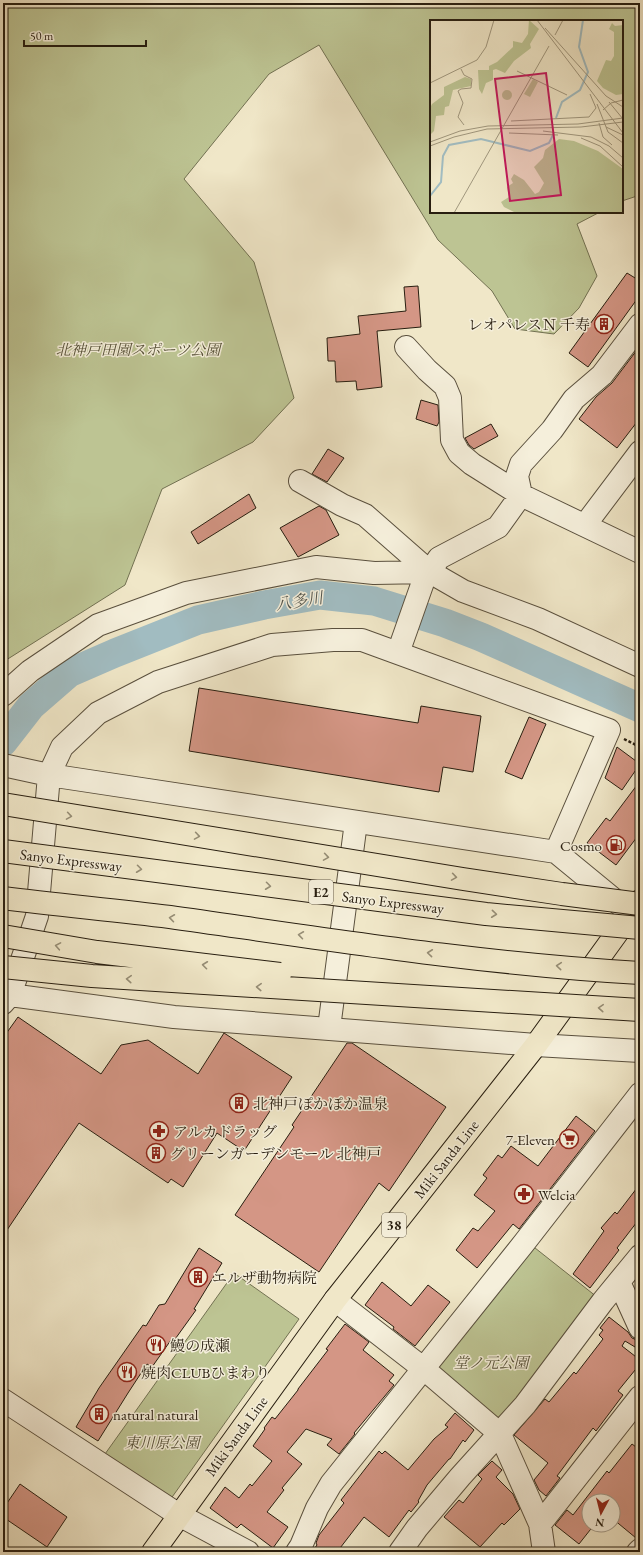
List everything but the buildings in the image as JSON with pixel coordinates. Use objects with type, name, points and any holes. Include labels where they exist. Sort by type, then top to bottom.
[{"type":"main road","points":[[3,804],[494,884],[638,912]]},
{"type":"main road","name":"Sanyo Expressway","points":[[3,851],[486,914],[638,912]]},
{"type":"main road","points":[[3,898],[167,917],[419,952],[518,963],[640,973]]},
{"type":"main road","name":"Miki Sanda Line","points":[[153,1552],[335,1300],[536,1045],[638,912]]},
{"type":"main road","points":[[3,936],[97,952],[508,1002]]},
{"type":"main road","points":[[3,967],[100,977],[640,1010]]},
{"type":"street","points":[[400,647],[427,577],[439,558],[498,527],[521,495],[518,476],[521,464],[552,430],[574,399],[602,375],[640,325]]},
{"type":"street","points":[[406,347],[427,370],[445,386],[450,398],[452,440],[459,453],[472,464],[521,495],[640,552]]},
{"type":"street","points":[[584,525],[640,452]]},
{"type":"street","points":[[300,481],[342,505],[365,515],[427,577]]},
{"type":"street","points":[[3,695],[30,671],[98,625],[186,593],[316,567],[427,577],[538,619],[640,666]]},
{"type":"street","points":[[556,852],[609,730],[400,647],[362,640],[333,640],[272,645],[158,682],[98,713],[62,747],[49,775],[37,916],[6,999],[174,1018],[329,1028],[536,1045],[640,1051]]},
{"type":"street","points":[[3,765],[49,775],[556,852],[638,912]]},
{"type":"street","points":[[329,1028],[356,822]]},
{"type":"street","points":[[297,1552],[317,1508],[331,1484],[424,1369],[640,1094]]},
{"type":"street","points":[[400,1552],[417,1528],[460,1477],[526,1406],[640,1256]]},
{"type":"street","points":[[619,1282],[640,1328]]},
{"type":"street","points":[[335,1300],[424,1369],[500,1434],[540,1524],[544,1552]]},
{"type":"street","points":[[540,1524],[640,1397]]},
{"type":"street","points":[[3,1400],[179,1515],[248,1552]]},
{"type":"green space","name":"北神戸田園スポーツ公園","points":[[3,3],[640,3],[640,195],[623,201],[623,20],[430,20],[430,213],[598,213],[577,224],[597,276],[579,308],[554,334],[515,329],[492,291],[438,240],[319,45],[269,74],[184,179],[254,262],[294,398],[253,442],[162,489],[125,585],[3,662]]},
{"type":"green space","name":"堂ノ元公園","points":[[530,1244],[597,1297],[502,1417],[492,1418],[437,1372],[436,1362]]},
{"type":"green space","name":"東川原公園","points":[[234,1273],[299,1319],[170,1500],[105,1454]]},
{"type":"waterway","name":"八多川","points":[[3,742],[31,706],[69,673],[198,620],[264,605],[320,595],[374,601],[445,623],[481,637],[640,708]]},
{"type":"place","name":"レオパレスＮ 千寿","points":[[604,324]]},
{"type":"place","name":"Cosmo","points":[[616,845]]},
{"type":"place","name":"北神戸ぽかぽか温泉","points":[[239,1103]]},
{"type":"place","name":"アルカドラッグ","points":[[159,1131]]},
{"type":"place","name":"7-Eleven","points":[[569,1139]]},
{"type":"place","name":"グリーンガーデンモール 北神戸","points":[[156,1153]]},
{"type":"place","name":"Welcia","points":[[524,1194]]},
{"type":"place","name":"エルザ動物病院","points":[[198,1277]]},
{"type":"place","name":"鰻の成瀬","points":[[156,1345]]},
{"type":"place","name":"焼肉CLUBひまわり","points":[[127,1372]]},
{"type":"place","name":"natural natural","points":[[99,1414]]}]
